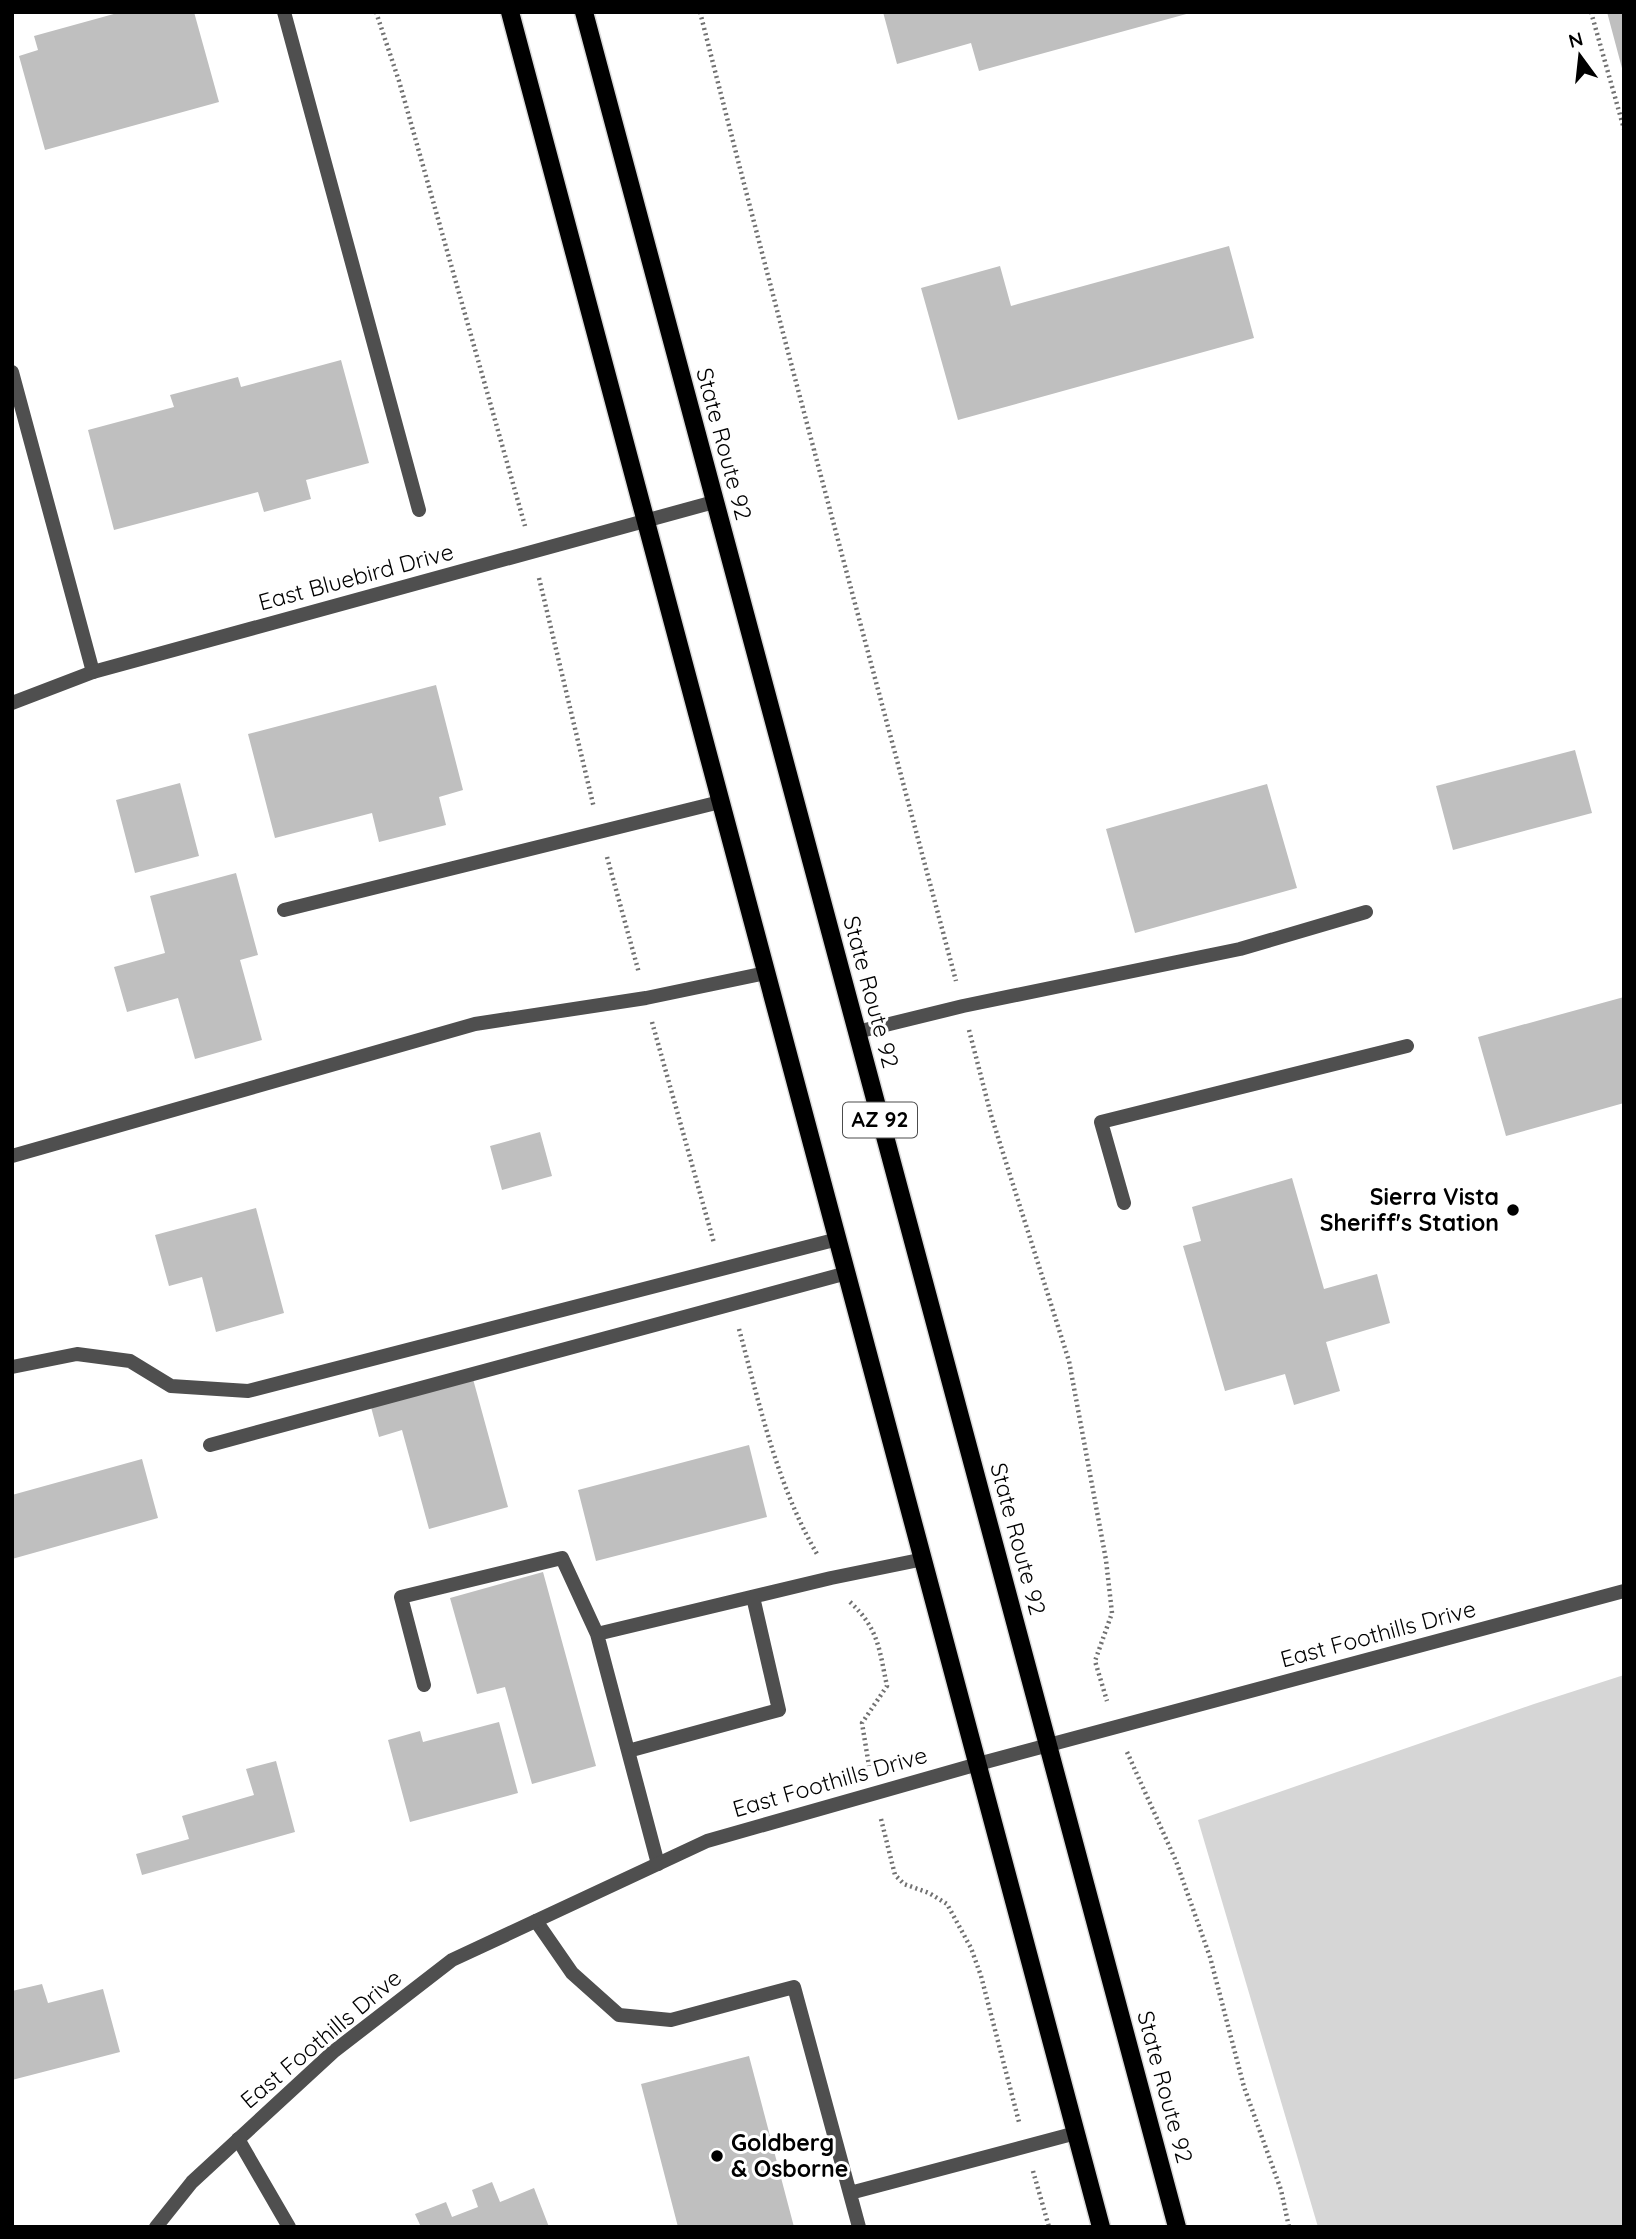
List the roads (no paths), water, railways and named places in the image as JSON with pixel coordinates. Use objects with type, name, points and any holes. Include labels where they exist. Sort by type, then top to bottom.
[{"type":"main road","name":"AZ 92","points":[[510,12],[1101,2227]]},
{"type":"main road","name":"State Route 92","points":[[584,12],[1177,2227]]},
{"type":"street","points":[[284,12],[419,510]]},
{"type":"street","points":[[12,372],[93,672]]},
{"type":"street","name":"East Bluebird Drive","points":[[12,703],[93,672],[714,502]]},
{"type":"street","points":[[284,910],[720,803]]},
{"type":"street","points":[[857,1032],[963,1006],[1240,949],[1366,912]]},
{"type":"street","points":[[12,1156],[475,1024],[646,998],[766,973]]},
{"type":"street","points":[[1124,1203],[1101,1122],[1407,1046]]},
{"type":"street","points":[[12,1367],[77,1354],[130,1361],[171,1386],[248,1391],[838,1239]]},
{"type":"street","points":[[210,1445],[847,1273]]},
{"type":"street","points":[[424,1685],[401,1597],[562,1558],[597,1634],[658,1864]]},
{"type":"street","points":[[597,1634],[831,1578],[923,1559]]},
{"type":"street","name":"East Foothills Drive","points":[[156,2227],[192,2182],[333,2052],[452,1960],[707,1841],[978,1764],[1624,1591]]},
{"type":"street","points":[[628,1751],[779,1710],[753,1597]]},
{"type":"street","points":[[536,1921],[572,1973],[619,2015],[671,2020],[794,1987],[859,2227]]},
{"type":"street","points":[[850,2193],[1076,2133]]},
{"type":"street","points":[[238,2139],[289,2227]]},
{"type":"place","name":"Sierra Vista Sheriff's Station","points":[[1513,1210]]},
{"type":"place","name":"Goldberg & Osborne","points":[[717,2156]]}]
